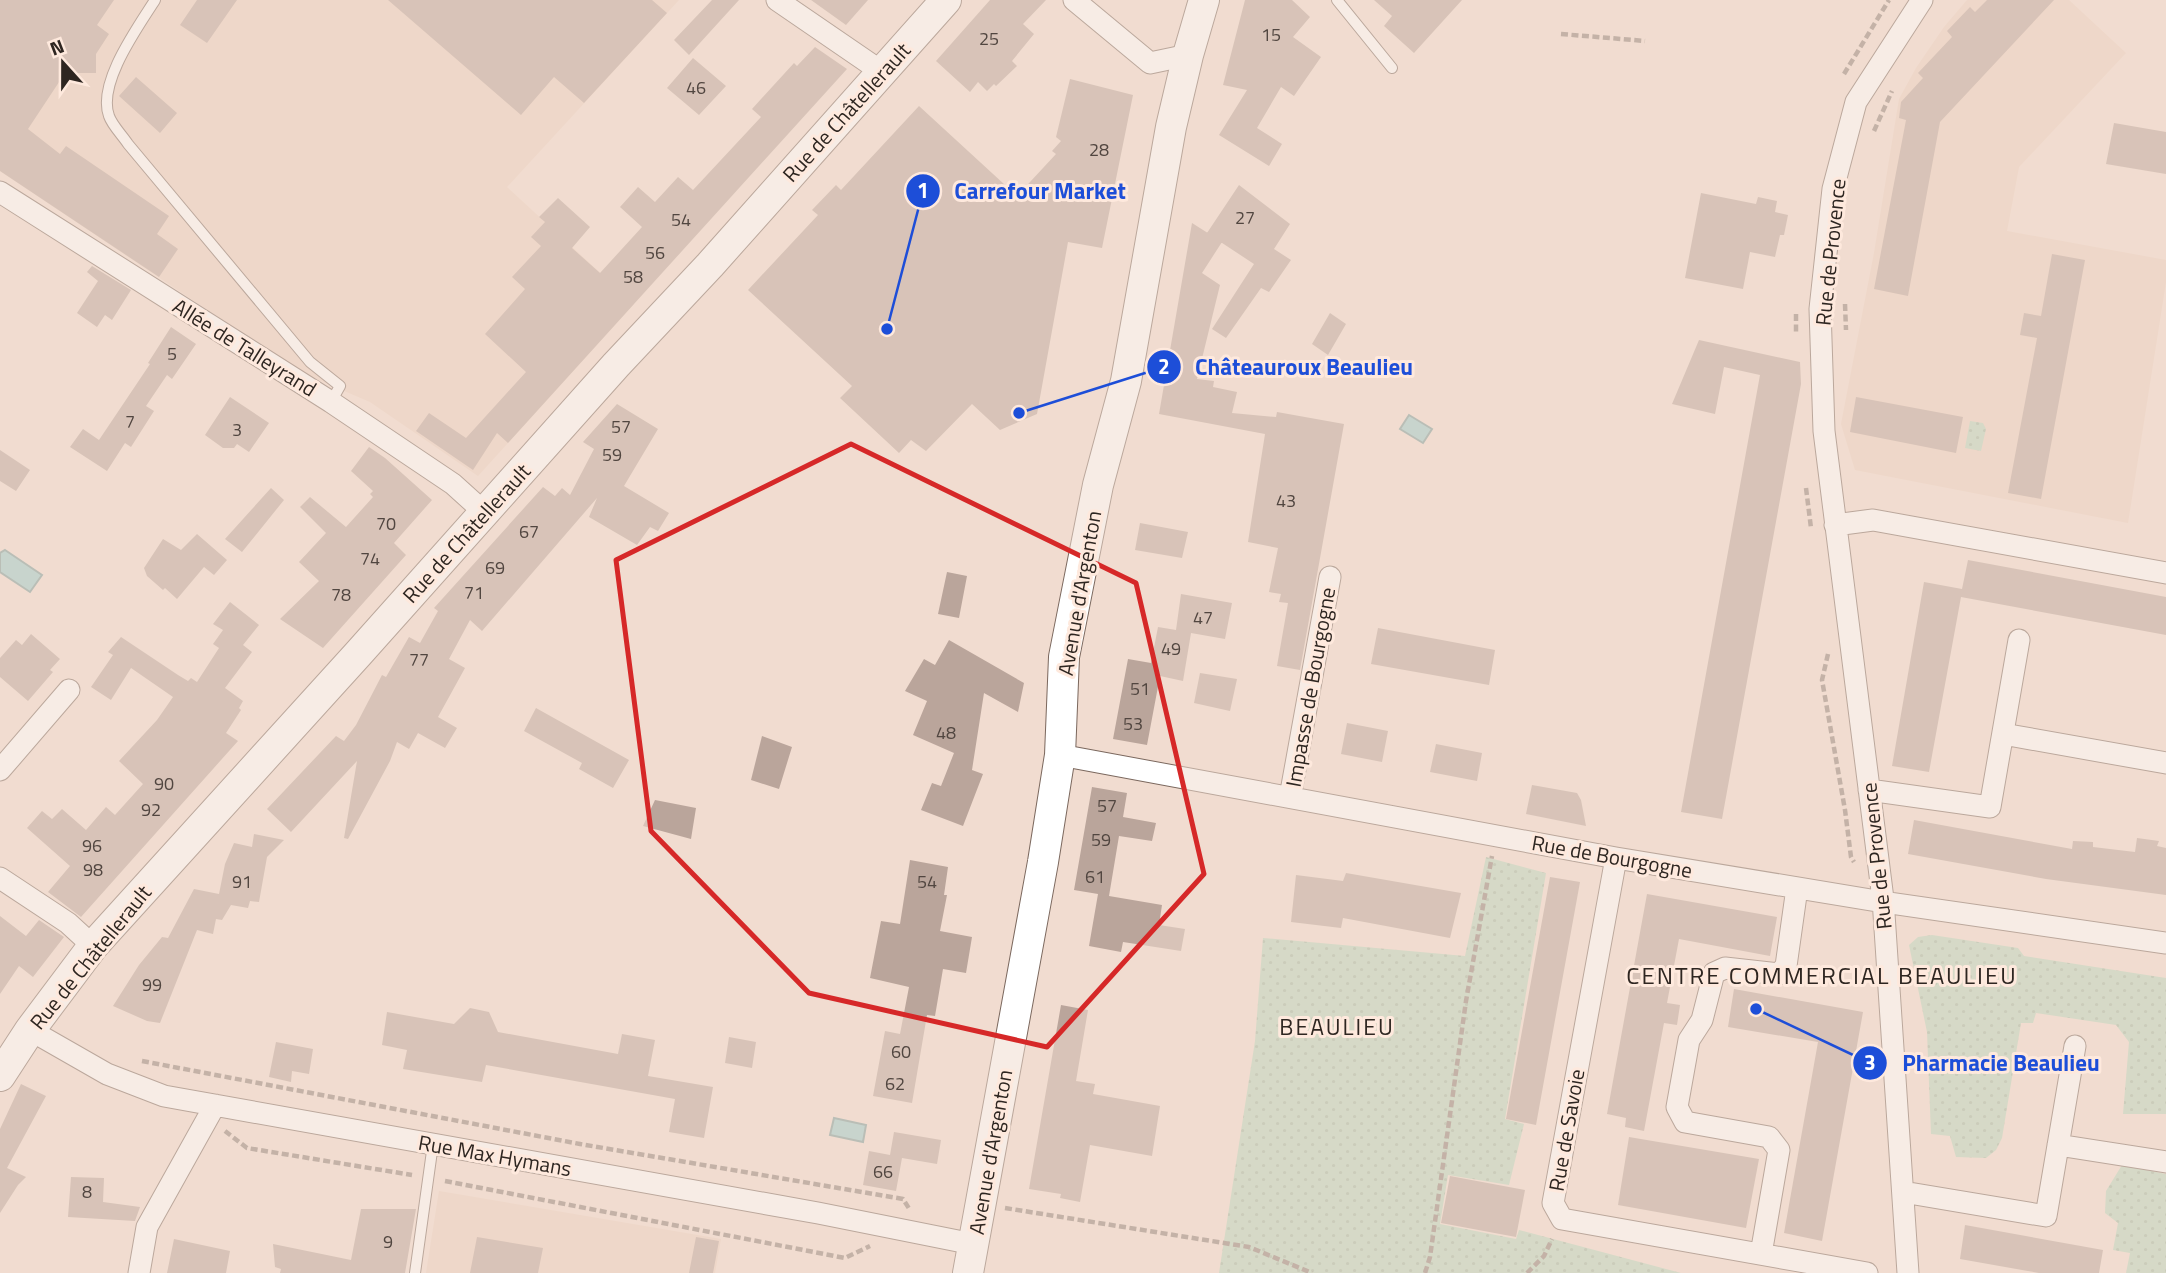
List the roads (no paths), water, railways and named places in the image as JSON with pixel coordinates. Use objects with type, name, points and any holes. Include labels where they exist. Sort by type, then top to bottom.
[{"type":"main road","name":"Rue de Châtellerault","points":[[0,1076],[30,1030],[93,946],[616,365],[710,265],[946,0]]},
{"type":"main road","name":"Avenue d'Argenton","points":[[970,1259],[1041,875],[1060,755],[1064,657],[1098,485],[1126,381],[1171,127],[1204,0]]},
{"type":"street","points":[[776,0],[882,72]]},
{"type":"street","points":[[1074,0],[1150,63],[1188,55]]},
{"type":"street","name":"Rue de Provence","points":[[1908,1273],[1883,902],[1824,431],[1820,309],[1833,189],[1856,102],[1922,0]]},
{"type":"street","name":"Allée de Talleyrand","points":[[0,192],[331,402],[453,484],[485,512]]},
{"type":"street","points":[[1835,525],[1873,520],[2166,573]]},
{"type":"street","name":"Impasse de Bourgogne","points":[[1290,797],[1330,577]]},
{"type":"street","points":[[1869,790],[1990,807],[2019,640]]},
{"type":"street","points":[[0,770],[69,690]]},
{"type":"street","points":[[2003,734],[2166,763]]},
{"type":"street","name":"Rue de Bourgogne","points":[[1060,755],[1616,858],[1883,902],[2166,943]]},
{"type":"street","name":"Rue de Savoie","points":[[1616,858],[1553,1203],[1562,1219],[1867,1273]]},
{"type":"street","points":[[0,878],[68,923],[93,946]]},
{"type":"street","points":[[1761,1254],[1779,1150],[1769,1137],[1685,1122],[1677,1107],[1689,1040],[1702,1020],[1714,973],[1725,968],[1779,974],[1786,966],[1797,888]]},
{"type":"street","name":"Rue Max Hymans","points":[[30,1030],[107,1074],[211,1111],[433,1144],[818,1213],[930,1235],[970,1259]]},
{"type":"street","points":[[1903,1192],[2046,1216],[2075,1046]]},
{"type":"street","points":[[139,1273],[147,1227],[211,1111]]},
{"type":"street","points":[[2058,1145],[2166,1162]]},
{"type":"lane","points":[[155,0],[133,34],[106,90],[109,117],[128,144],[310,362],[340,386],[331,402]]},
{"type":"lane","points":[[1337,0],[1392,68]]},
{"type":"lane","points":[[415,1273],[433,1144]]},
{"type":"water","points":[[1409,415],[1432,429],[1423,443],[1400,429]]},
{"type":"water","points":[[5,550],[42,575],[30,592],[0,572],[0,553]]},
{"type":"water","points":[[834,1118],[866,1125],[863,1142],[830,1135]]},
{"type":"place","name":"Carrefour Market","points":[[887,329]]},
{"type":"place","name":"Châteauroux Beaulieu","points":[[1019,413]]},
{"type":"place","name":"Pharmacie Beaulieu","points":[[1756,1009]]},
{"type":"district","name":"CENTRE COMMERCIAL BEAULIEU","points":[[1822,975]]},
{"type":"district","name":"BEAULIEU","points":[[1337,1026]]}]
